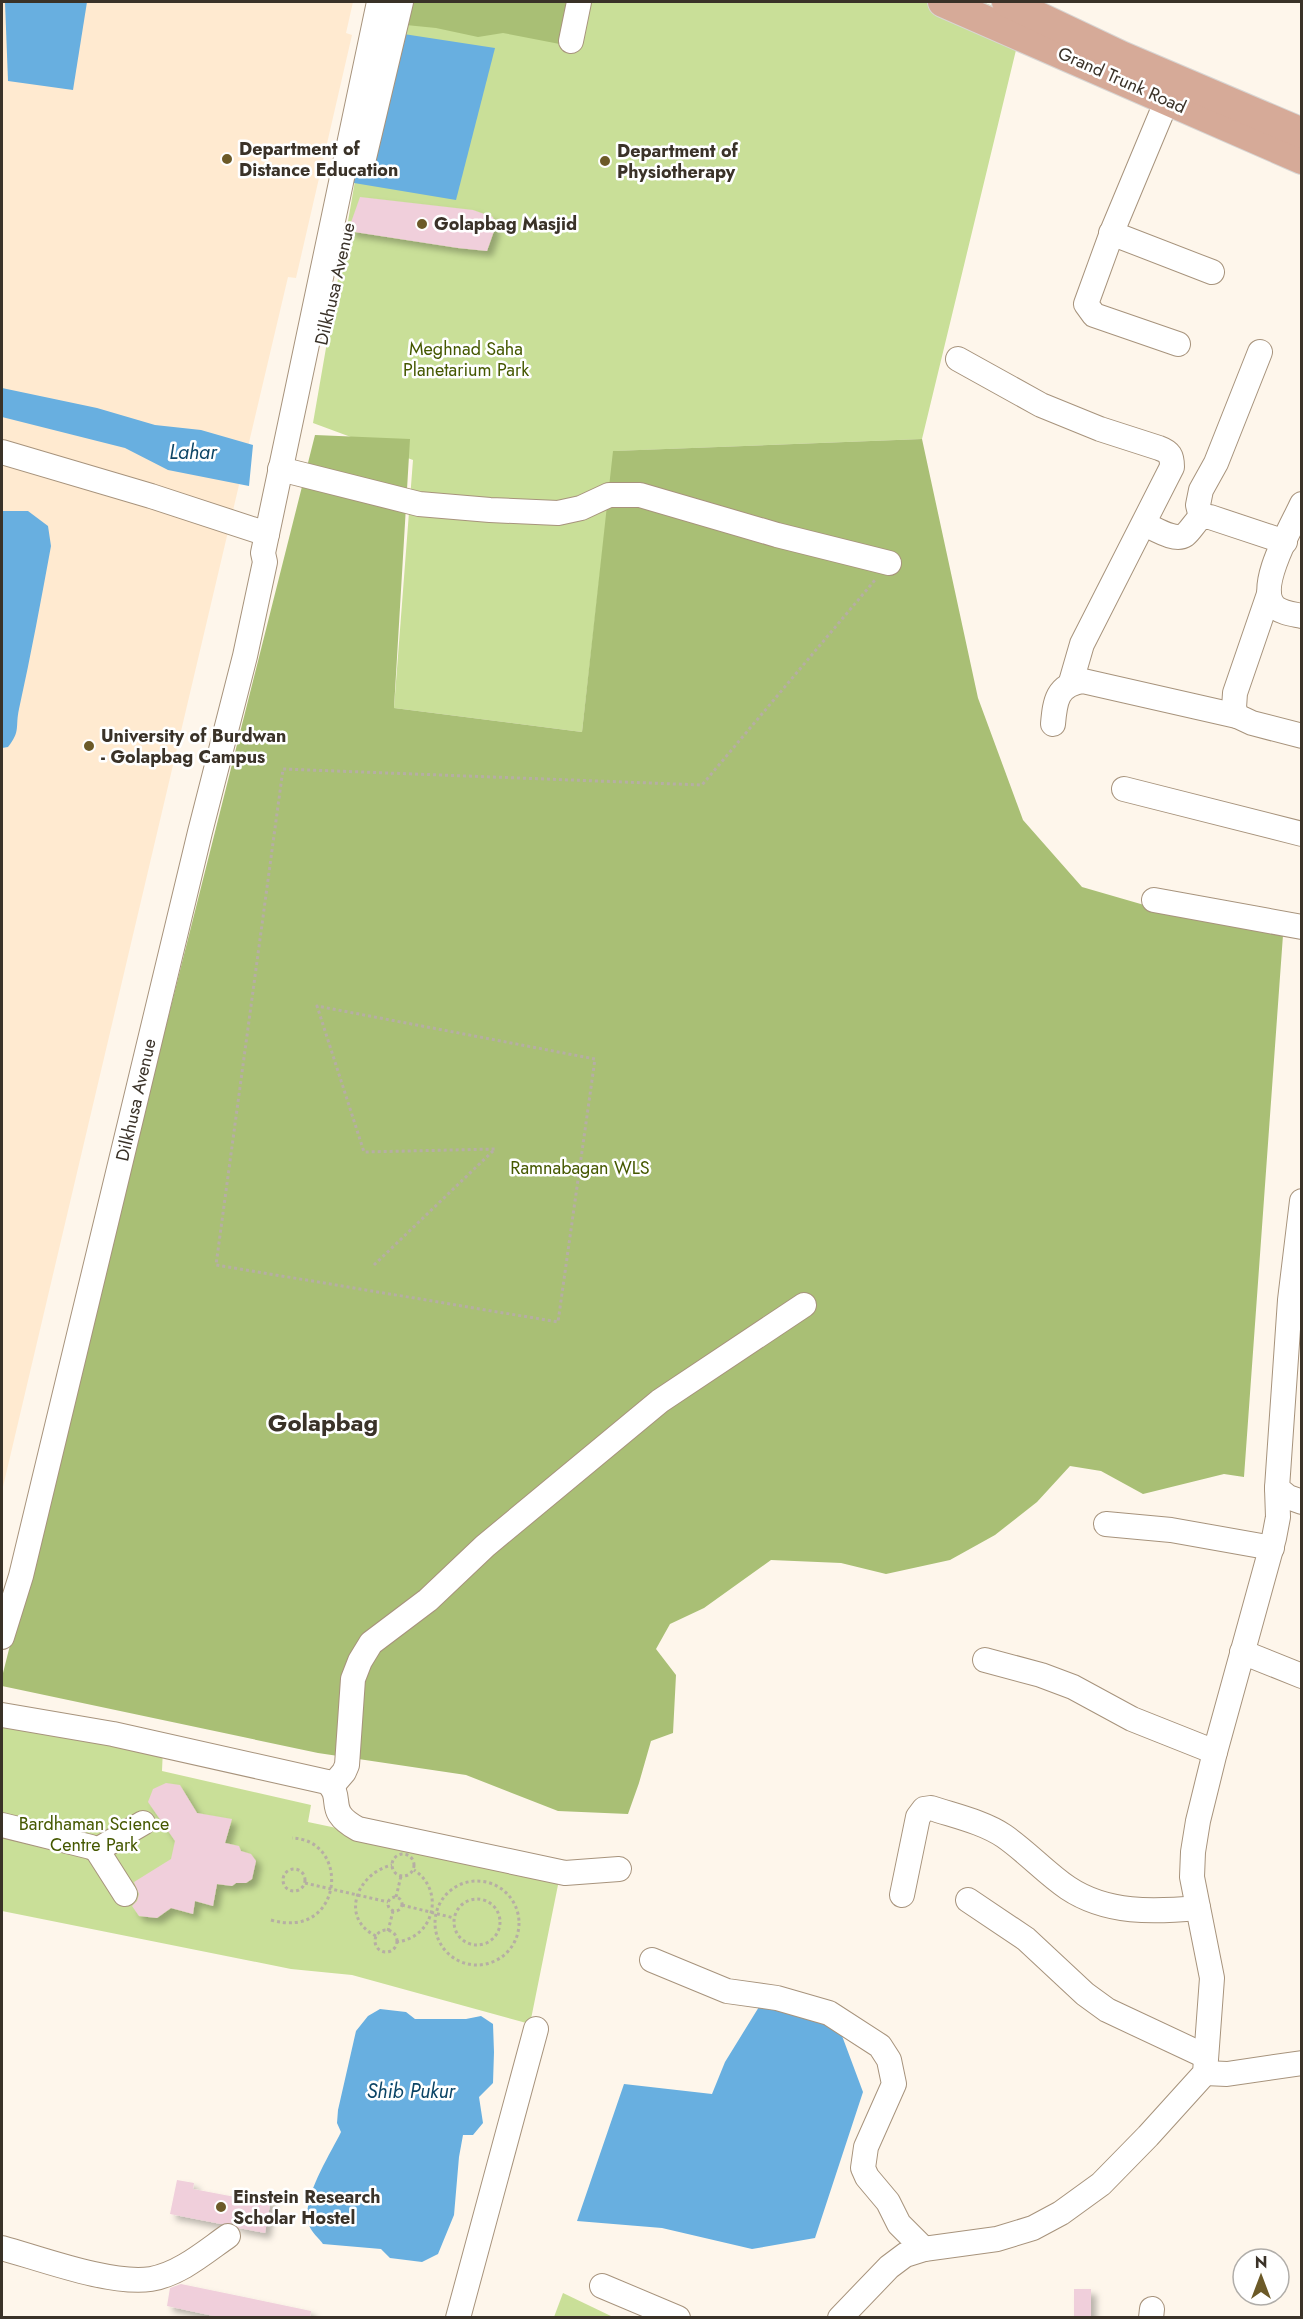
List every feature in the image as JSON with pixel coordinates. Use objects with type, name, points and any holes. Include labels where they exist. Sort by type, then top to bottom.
[{"type":"main road","name":"Grand Trunk Road","points":[[943,2],[1302,159]]},
{"type":"main road","name":"Grand Trunk Road","points":[[1007,2],[1121,56],[1302,133]]},
{"type":"street","name":"Dilkhusa Avenue","points":[[2,1636],[24,1565],[197,844],[245,656],[265,562],[263,553],[267,534],[286,470],[313,343],[379,2]]},
{"type":"street","name":"Dilkhusa Avenue","points":[[313,343],[401,2]]},
{"type":"street","points":[[572,42],[579,2]]},
{"type":"street","points":[[1167,100],[1111,233],[1086,304],[1094,315],[1178,344]]},
{"type":"street","points":[[1111,233],[1212,272]]},
{"type":"street","points":[[1201,517],[1198,505],[1201,490],[1216,463],[1260,352]]},
{"type":"street","points":[[958,359],[1041,405],[1100,429],[1168,451],[1172,457],[1172,467],[1082,644],[1071,682],[1059,693],[1053,724]]},
{"type":"street","points":[[2,452],[151,496],[267,534]]},
{"type":"street","name":"Dilkhusa Avenue","points":[[265,562],[276,551],[286,470]]},
{"type":"street","points":[[286,470],[419,504],[490,510],[558,513],[581,508],[609,495],[640,495],[777,535],[889,563]]},
{"type":"street","points":[[1237,716],[1234,708],[1235,693],[1269,594],[1269,577],[1302,504]]},
{"type":"street","points":[[1144,524],[1174,537],[1181,537],[1187,534],[1201,517]]},
{"type":"street","points":[[1201,517],[1210,517],[1285,542]]},
{"type":"street","points":[[1269,594],[1273,605],[1279,610],[1302,616]]},
{"type":"street","points":[[1071,682],[1083,681],[1237,716],[1252,723],[1302,735]]},
{"type":"street","points":[[1124,789],[1302,834]]},
{"type":"street","points":[[1154,900],[1302,927]]},
{"type":"street","points":[[840,2318],[889,2267],[905,2255],[924,2249],[997,2240],[1033,2228],[1061,2213],[1101,2184],[1148,2136],[1205,2064],[1212,1978],[1192,1877],[1193,1852],[1197,1821],[1272,1548],[1278,1517],[1277,1488],[1296,1301],[1302,1201]]},
{"type":"street","points":[[332,1786],[347,1765],[353,1678],[371,1643],[428,1600],[485,1546],[660,1401],[804,1305]]},
{"type":"street","points":[[1277,1488],[1288,1497],[1302,1502]]},
{"type":"street","points":[[1106,1524],[1171,1530],[1272,1548]]},
{"type":"street","points":[[1242,1652],[1302,1676]]},
{"type":"street","points":[[985,1660],[1041,1675],[1073,1687],[1132,1719],[1215,1752]]},
{"type":"street","points":[[2,1714],[113,1734],[327,1782],[332,1786],[338,1814],[344,1821],[358,1828],[565,1873],[620,1869]]},
{"type":"street","points":[[902,1895],[918,1817],[924,1809],[931,1808],[972,1821],[1003,1836],[1070,1889],[1098,1902],[1125,1909],[1158,1912],[1197,1908]]},
{"type":"street","points":[[97,1850],[143,1822]]},
{"type":"street","points":[[2,1825],[97,1850],[125,1894]]},
{"type":"street","points":[[968,1900],[1026,1940],[1085,1994],[1107,2010],[1205,2064],[1227,2074],[1302,2062]]},
{"type":"street","points":[[652,1960],[727,1991],[777,1998],[829,2013],[880,2046],[889,2060],[894,2084],[866,2147],[863,2168],[867,2177],[888,2202],[899,2224],[924,2249]]},
{"type":"street","points":[[458,2318],[536,2029]]},
{"type":"street","points":[[2,2248],[92,2273],[126,2279],[152,2279],[185,2266],[228,2236]]},
{"type":"street","points":[[602,2286],[678,2318]]},
{"type":"path","points":[[374,1265],[495,1149],[364,1152],[317,1005],[595,1059],[558,1322],[216,1265],[283,769],[702,786],[889,563]]},
{"type":"path","points":[[271,1920],[293,1924],[309,1919],[325,1905],[332,1888],[331,1869],[324,1856],[311,1843],[292,1838]]},
{"type":"path","points":[[376,1936],[367,1930],[359,1917],[357,1895],[367,1877],[376,1870],[392,1865],[397,1856],[405,1854],[413,1859],[414,1870],[424,1879],[430,1889],[433,1901],[434,1913],[435,1930],[441,1946],[453,1958],[468,1964],[484,1964],[500,1958],[511,1947],[518,1933],[519,1921],[514,1903],[504,1891],[486,1882],[469,1882],[453,1888],[441,1900],[434,1913],[425,1926],[417,1934],[396,1942]]},
{"type":"path","points":[[392,1865],[394,1872],[401,1876],[410,1875],[414,1870]]},
{"type":"path","points":[[290,1870],[297,1870],[304,1875],[305,1883],[300,1890],[290,1891],[285,1887],[283,1878],[290,1870]]},
{"type":"path","points":[[396,1897],[401,1876]]},
{"type":"path","points":[[305,1883],[388,1902]]},
{"type":"path","points":[[393,1911],[388,1907],[391,1897],[400,1899],[402,1905]]},
{"type":"path","points":[[482,1899],[498,1911],[500,1927],[496,1936],[488,1943],[471,1945],[458,1935],[454,1926],[454,1918],[458,1908],[465,1902],[482,1899]]},
{"type":"path","points":[[402,1905],[454,1918]]},
{"type":"path","points":[[393,1911],[398,1910],[402,1905]]},
{"type":"path","points":[[388,1931],[393,1911]]},
{"type":"path","points":[[381,1931],[388,1931],[393,1933],[396,1942],[392,1950],[381,1951],[376,1946],[376,1936],[381,1931]]},
{"type":"shaded area","name":"University of Burdwan - Golapbag Campus","points":[[2,2],[353,2],[346,33],[352,35],[296,278],[288,277],[2,1491]]},
{"type":"green space","name":"Meghnad Saha Planetarium Park","points":[[386,2],[982,2],[1024,17],[922,439],[614,451],[582,732],[394,708],[413,460],[313,423]]},
{"type":"green space","points":[[394,2],[574,2],[570,46],[503,33],[478,37],[436,28],[396,24]]},
{"type":"green space","name":"Ramnabagan WLS","points":[[315,435],[410,439],[394,708],[582,732],[613,451],[922,439],[978,698],[1023,820],[1082,887],[1196,920],[1283,935],[1244,1477],[1224,1474],[1143,1494],[1101,1471],[1070,1466],[1037,1502],[995,1535],[950,1560],[886,1574],[841,1563],[771,1560],[704,1608],[670,1624],[656,1649],[676,1675],[673,1733],[651,1741],[628,1814],[558,1811],[466,1775],[318,1753],[2,1686],[2,1677]]},
{"type":"green space","name":"Bardhaman Science Centre Park","points":[[2,1716],[163,1748],[162,1771],[311,1805],[308,1822],[560,1875],[530,2024],[352,1975],[291,1969],[2,1911]]},
{"type":"green space","points":[[563,2293],[613,2317],[554,2317]]},
{"type":"water","points":[[5,2],[87,2],[73,90],[8,81]]},
{"type":"water","points":[[384,31],[495,48],[456,200],[348,182]]},
{"type":"water","name":"Lahar","points":[[2,388],[97,408],[155,425],[201,430],[253,445],[249,486],[168,470],[125,448],[2,417]]},
{"type":"water","points":[[2,511],[28,511],[48,526],[51,546],[16,733],[8,747],[2,748]]},
{"type":"water","points":[[762,2002],[835,2017],[863,2092],[815,2238],[752,2249],[662,2228],[577,2221],[624,2084],[712,2094],[725,2062]]},
{"type":"water","name":"Shib Pukur","points":[[380,2009],[406,2012],[415,2019],[466,2019],[481,2016],[493,2024],[493,2083],[479,2097],[483,2123],[473,2135],[463,2135],[454,2215],[438,2254],[422,2262],[390,2258],[381,2249],[323,2244],[313,2233],[307,2215],[312,2191],[341,2132],[337,2123],[338,2110],[356,2031],[368,2016]]},
{"type":"building","name":"Golapbag Masjid","points":[[360,197],[473,210],[493,217],[494,231],[487,251],[348,231]]},
{"type":"building","points":[[166,1783],[180,1785],[197,1813],[232,1819],[225,1843],[239,1846],[241,1851],[251,1854],[256,1861],[252,1879],[246,1883],[236,1883],[232,1886],[217,1884],[213,1906],[195,1901],[193,1914],[171,1908],[157,1918],[139,1916],[132,1906],[139,1894],[134,1882],[171,1859],[175,1841],[148,1802],[153,1789]]},
{"type":"building","name":"Einstein Research Scholar Hostel","points":[[177,2180],[194,2183],[193,2189],[251,2200],[252,2195],[271,2199],[265,2233],[239,2228],[233,2223],[221,2224],[170,2214]]},
{"type":"building","points":[[181,2284],[311,2311],[310,2318],[223,2318],[167,2306],[170,2288]]},
{"type":"building","points":[[1074,2289],[1091,2289],[1091,2318],[1074,2318]]},
{"type":"place","name":"Department of Distance Education","points":[[227,159]]},
{"type":"place","name":"Department of Physiotherapy","points":[[605,161]]},
{"type":"place","name":"Golapbag Masjid","points":[[422,224]]},
{"type":"place","name":"University of Burdwan - Golapbag Campus","points":[[89,746]]},
{"type":"place","name":"Einstein Research Scholar Hostel","points":[[221,2207]]},
{"type":"district","name":"Golapbag","points":[[323,1423]]}]
